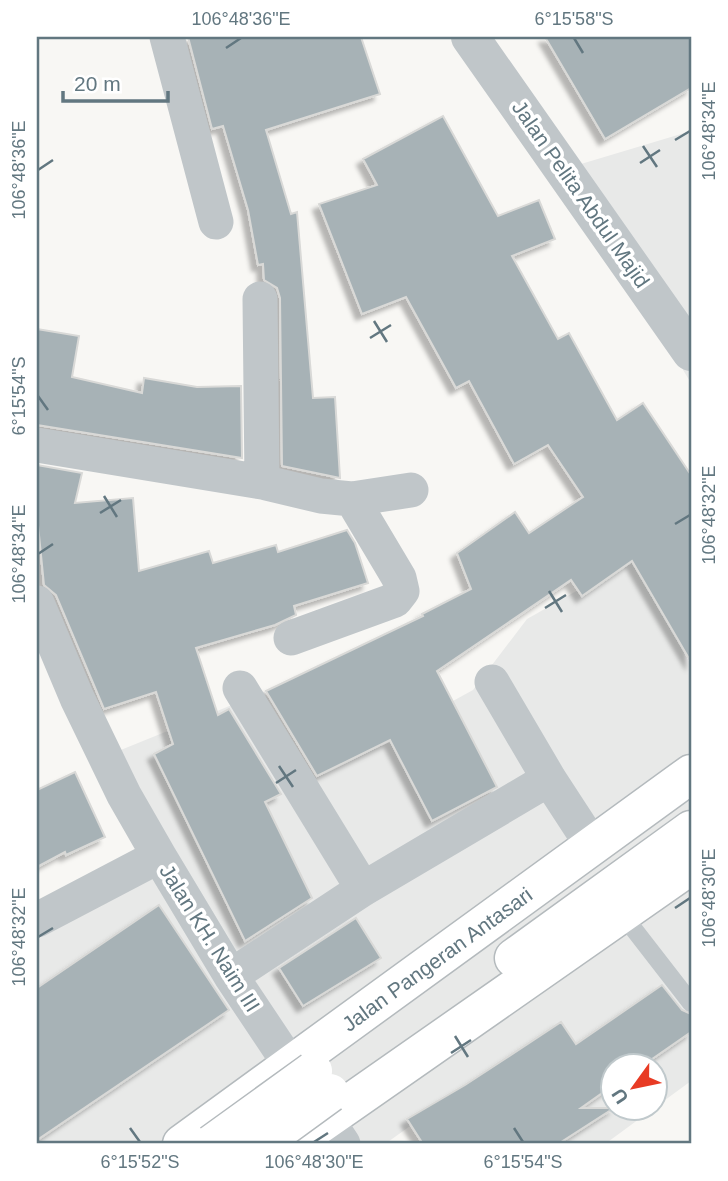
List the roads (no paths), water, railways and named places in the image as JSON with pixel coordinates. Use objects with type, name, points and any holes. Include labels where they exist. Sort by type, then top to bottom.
[{"type":"main road","name":"Jalan Pangeran Antasari","points":[[182,1144],[691,774]]},
{"type":"main road","points":[[212,1144],[691,797]]},
{"type":"main road","points":[[260,1144],[691,830]]},
{"type":"main road","points":[[291,1144],[335,1131],[691,864]]},
{"type":"street","points":[[167,37],[216,222]]},
{"type":"street","name":"Jalan Pelita Abdul Majid","points":[[470,37],[691,352]]},
{"type":"street","points":[[260,299],[262,482]]},
{"type":"street","points":[[37,445],[262,482],[321,496],[352,499],[411,490]]},
{"type":"street","points":[[290,638],[395,600],[402,591],[399,578],[352,499]]},
{"type":"street","points":[[37,603],[77,698],[124,794],[159,856]]},
{"type":"street","points":[[492,681],[549,779],[592,845]]},
{"type":"street","points":[[240,688],[363,889]]},
{"type":"street","points":[[232,976],[363,889],[549,779]]},
{"type":"street","name":"Jalan KH. Naim III","points":[[37,920],[159,856],[232,976],[335,1131]]},
{"type":"lane","points":[[622,914],[691,1003]]}]
